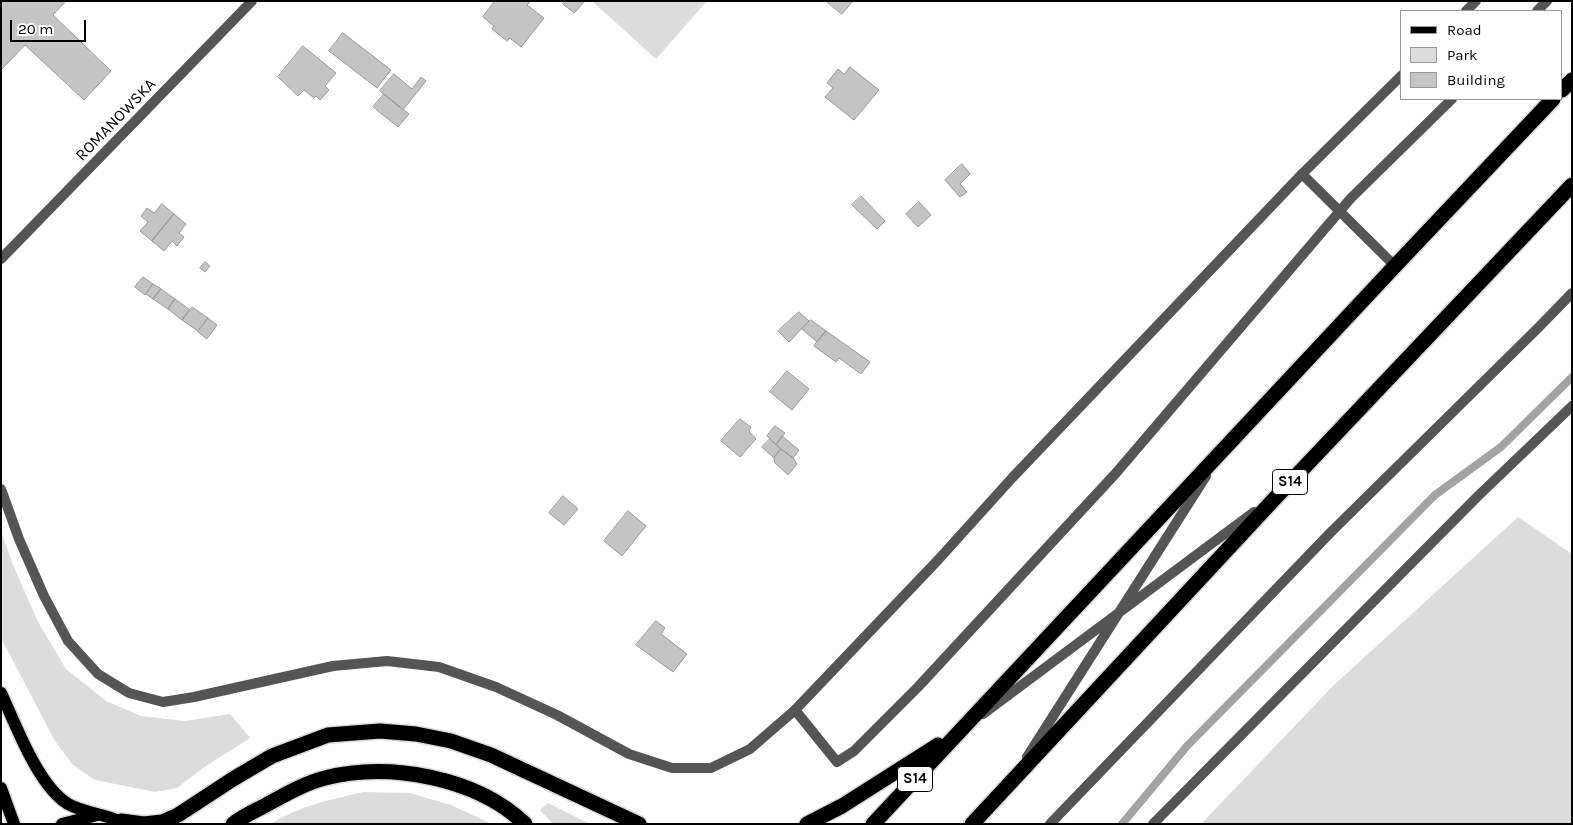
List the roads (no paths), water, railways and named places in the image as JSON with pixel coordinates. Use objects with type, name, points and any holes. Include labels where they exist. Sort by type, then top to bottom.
[{"type":"highway","points":[[1563,89],[1572,80]]},
{"type":"highway","name":"S14","points":[[873,824],[1395,266],[1553,100]]},
{"type":"highway","name":"S14","points":[[972,824],[1278,495],[1572,185]]},
{"type":"highway","points":[[123,822],[144,824],[162,822],[178,815],[272,756],[328,735],[380,731],[416,734],[451,741],[491,754],[639,824]]},
{"type":"highway","points":[[807,824],[842,806],[956,734]]},
{"type":"highway","points":[[233,824],[284,795],[324,778],[386,772],[423,776],[454,783],[488,797],[525,824]]},
{"type":"main road","points":[[1,694],[34,762],[49,786],[67,803],[97,815],[123,822]]},
{"type":"main road","points":[[1,788],[14,824]]},
{"type":"main road","points":[[62,824],[97,815]]},
{"type":"street","name":"ROMANOWSKA","points":[[1,259],[252,1]]},
{"type":"street","points":[[1467,10],[1476,1]]},
{"type":"street","points":[[1538,10],[1547,1]]},
{"type":"street","points":[[1,489],[19,539],[44,596],[68,641],[98,674],[129,693],[163,702],[194,697],[333,666],[387,661],[439,667],[496,687],[557,715],[629,754],[672,768],[711,768],[750,750],[795,710],[938,560],[1012,478],[1302,174],[1400,77]]},
{"type":"street","points":[[795,710],[837,762],[854,752],[918,687],[1116,473],[1351,198],[1451,100]]},
{"type":"street","points":[[1302,174],[1395,266]]},
{"type":"street","points":[[1050,824],[1331,532],[1572,293]]},
{"type":"street","points":[[1153,824],[1478,496],[1572,406]]},
{"type":"street","points":[[1012,781],[1222,451]]},
{"type":"street","points":[[956,734],[1278,495]]},
{"type":"waterway","points":[[1122,824],[1187,746],[1435,495],[1501,447],[1572,377]]}]
